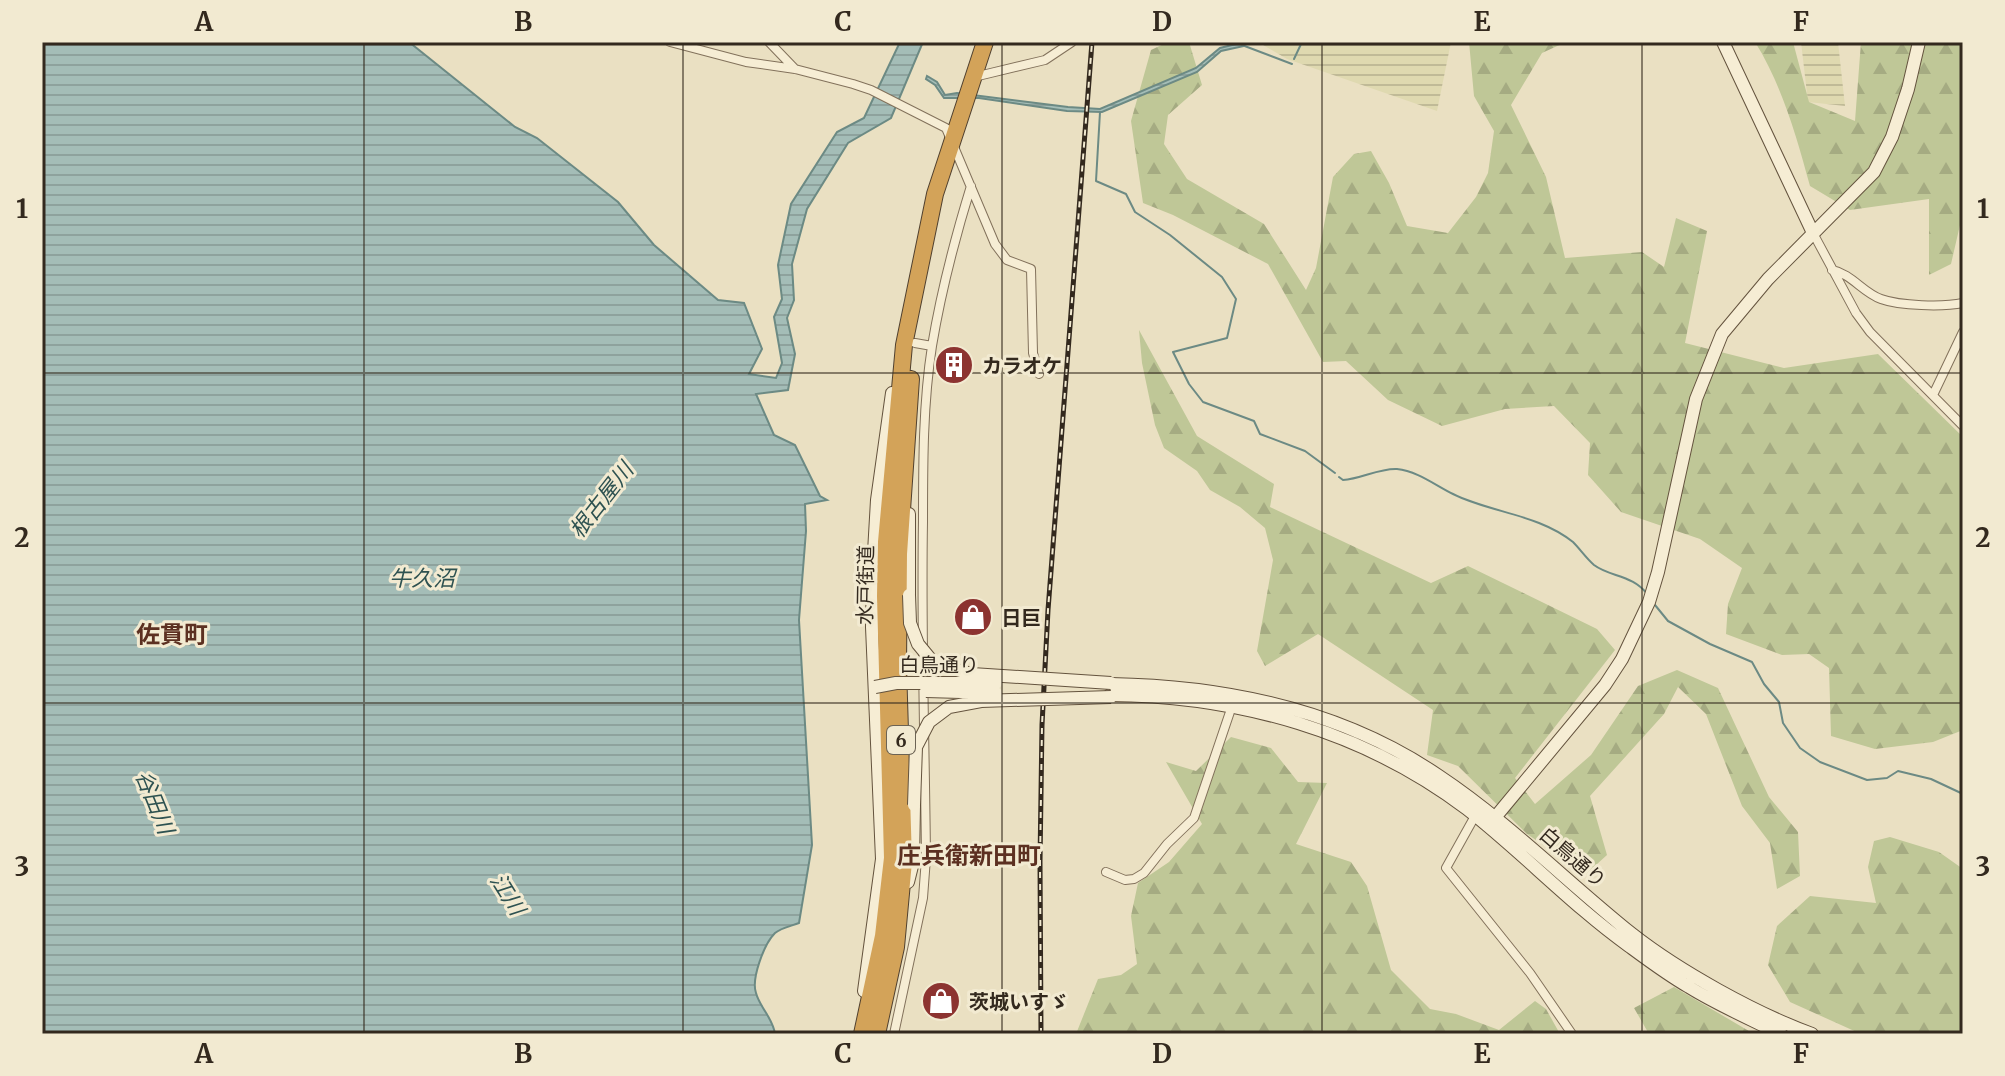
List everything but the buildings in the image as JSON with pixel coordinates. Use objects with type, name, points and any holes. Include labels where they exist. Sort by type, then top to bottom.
[{"type":"highway","name":"水戸街道","points":[[860,1034],[883,936],[892,858],[892,666],[906,443],[935,194],[985,42]]},
{"type":"highway","name":"水戸街道","points":[[877,1034],[896,947],[904,861],[886,542],[917,345]]},
{"type":"main road","points":[[1723,42],[1813,233]]},
{"type":"main road","points":[[1491,822],[1588,706],[1622,659],[1644,613],[1658,572],[1696,399],[1722,334],[1768,279],[1874,172],[1892,137],[1919,42]]},
{"type":"main road","points":[[860,1034],[882,859],[873,570],[877,500],[896,367],[917,345]]},
{"type":"main road","points":[[906,443],[909,595],[913,634],[924,653],[941,666],[972,674],[1110,690]]},
{"type":"main road","name":"白鳥通り","points":[[875,687],[896,683],[1219,691],[1322,718],[1414,760],[1474,800],[1491,822],[1626,944],[1690,988],[1781,1034]]},
{"type":"main road","points":[[896,947],[913,862],[916,747],[929,722],[949,707],[981,701],[1110,690]]},
{"type":"main road","name":"白鳥通り","points":[[1136,690],[1279,716],[1351,742],[1430,784],[1475,816],[1491,822],[1634,935],[1696,977],[1812,1034]]},
{"type":"street","points":[[670,42],[746,62],[795,69],[871,90],[946,128],[1001,254],[1007,260],[1031,269],[1033,353],[1039,374]]},
{"type":"street","points":[[769,42],[795,69]]},
{"type":"street","points":[[974,77],[1045,60],[1072,42]]},
{"type":"street","points":[[894,1034],[913,952],[926,858],[923,509],[917,345],[971,186]]},
{"type":"street","points":[[1813,233],[1856,313],[1870,332],[1963,426]]},
{"type":"street","points":[[1832,270],[1844,272],[1881,299],[1952,305],[1963,303]]},
{"type":"street","points":[[1933,395],[1963,332]]},
{"type":"street","points":[[892,666],[924,666]]},
{"type":"street","points":[[1106,872],[1125,880],[1144,873],[1167,844],[1194,818],[1232,706]]},
{"type":"street","points":[[1475,816],[1446,868],[1530,973],[1572,1034]]},
{"type":"shaded area","points":[[1258,42],[1451,42],[1437,111],[1287,59]]},
{"type":"shaded area","points":[[1801,42],[1838,42],[1845,106],[1808,102]]},
{"type":"green space","points":[[1168,42],[1189,42],[1202,85],[1168,115],[1164,144],[1187,179],[1264,224],[1306,290],[1316,268],[1333,177],[1354,154],[1371,151],[1407,226],[1448,233],[1476,197],[1488,173],[1494,131],[1474,96],[1469,42],[1566,42],[1542,53],[1511,105],[1546,177],[1565,258],[1642,252],[1664,267],[1676,218],[1707,231],[1685,343],[1784,368],[1878,354],[1963,437],[1963,730],[1933,742],[1875,749],[1831,736],[1829,668],[1809,654],[1782,655],[1726,634],[1728,604],[1742,568],[1700,539],[1621,512],[1588,475],[1590,443],[1554,406],[1505,409],[1442,426],[1388,400],[1346,361],[1323,362],[1268,264],[1143,203],[1131,121],[1151,50]]},
{"type":"green space","points":[[1755,42],[1793,42],[1809,102],[1855,121],[1861,42],[1963,42],[1963,212],[1951,264],[1929,275],[1929,199],[1850,210],[1810,186],[1781,94]]},
{"type":"green space","points":[[1139,330],[1197,436],[1274,484],[1270,507],[1431,583],[1468,566],[1597,629],[1615,650],[1515,778],[1535,804],[1591,755],[1638,686],[1677,670],[1718,688],[1769,797],[1798,832],[1800,876],[1777,889],[1770,843],[1742,806],[1706,714],[1678,687],[1664,714],[1590,796],[1607,855],[1586,874],[1527,834],[1458,766],[1427,755],[1433,710],[1318,634],[1265,666],[1257,651],[1273,560],[1265,528],[1240,507],[1210,490],[1197,471],[1164,448],[1155,425],[1142,363]]},
{"type":"green space","points":[[1231,737],[1271,748],[1298,782],[1327,783],[1296,844],[1351,862],[1367,886],[1391,970],[1430,1009],[1456,1014],[1499,1030],[1535,1001],[1546,1009],[1560,1034],[1076,1034],[1098,979],[1121,975],[1137,964],[1131,916],[1138,883],[1169,862],[1202,824],[1166,762],[1196,771]]},
{"type":"green space","points":[[1890,837],[1939,852],[1963,869],[1963,1034],[1861,1034],[1790,1002],[1768,965],[1777,926],[1810,896],[1876,903],[1868,867],[1874,841]]},
{"type":"green space","points":[[1674,987],[1754,1034],[1649,1034],[1634,1008]]},
{"type":"water","name":"牛久沼","points":[[42,42],[409,42],[515,127],[537,138],[618,202],[654,245],[718,300],[744,303],[762,349],[749,374],[776,378],[782,363],[774,317],[782,299],[778,265],[791,204],[837,132],[864,118],[900,42],[923,42],[891,118],[848,143],[807,209],[792,264],[794,300],[787,318],[795,354],[788,390],[756,394],[774,435],[795,445],[820,496],[827,500],[805,504],[799,620],[812,845],[799,923],[780,930],[771,938],[755,979],[758,998],[775,1034],[42,1034]]},
{"type":"water","points":[[1244,42],[1244,46],[1221,51],[1197,72],[1102,112],[1067,111],[979,98],[944,98],[935,85],[926,79],[927,76],[937,82],[945,95],[957,93],[1100,109],[1196,68],[1220,48]]},
{"type":"waterway","points":[[1294,59],[1302,42]]},
{"type":"waterway","points":[[1242,45],[1292,64]]},
{"type":"waterway","points":[[1100,112],[1096,181],[1126,194],[1135,212],[1170,235],[1222,277],[1236,299],[1227,338],[1173,352],[1189,384],[1203,402],[1254,421],[1260,434],[1305,451],[1335,473]]},
{"type":"waterway","points":[[1339,477],[1350,479],[1390,469],[1412,472],[1468,500],[1545,525],[1573,542],[1594,565],[1635,583],[1647,594]]},
{"type":"waterway","points":[[1655,605],[1668,621],[1752,662],[1779,702],[1783,723],[1800,748],[1820,762],[1867,780],[1887,778],[1898,771],[1931,779],[1963,794]]},
{"type":"railway","points":[[1041,1034],[1042,725],[1048,610],[1092,42]]},
{"type":"place","name":"カラオケ","points":[[954,365]]},
{"type":"place","name":"日巨","points":[[973,617]]},
{"type":"place","name":"茨城いすゞ","points":[[941,1001]]},
{"type":"district","name":"佐貫町","points":[[172,634]]},
{"type":"district","name":"庄兵衛新田町","points":[[969,855]]},
{"type":"water label","name":"根古屋川","points":[[601,500]]},
{"type":"water label","name":"谷田川","points":[[155,802]]},
{"type":"water label","name":"江川","points":[[508,894]]}]
